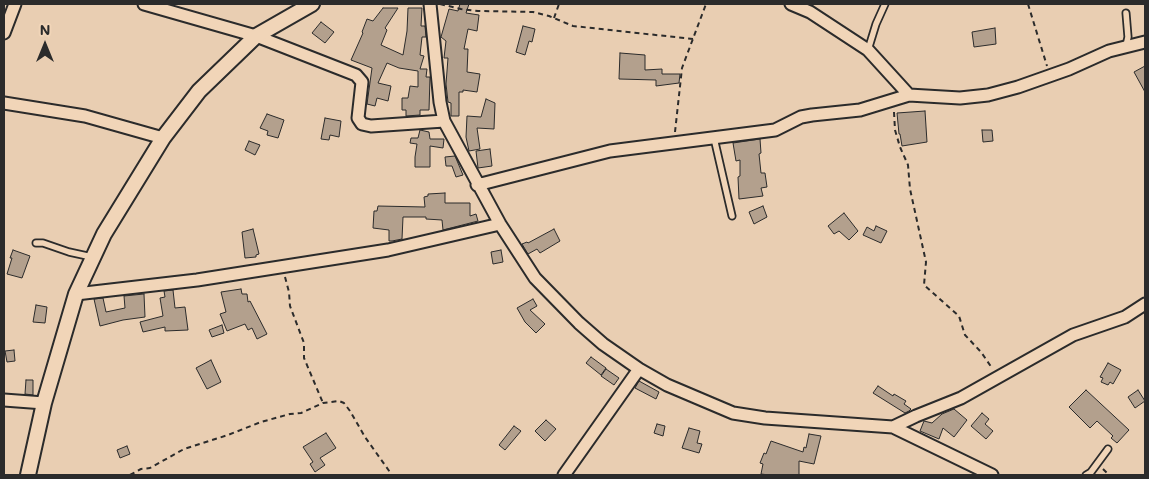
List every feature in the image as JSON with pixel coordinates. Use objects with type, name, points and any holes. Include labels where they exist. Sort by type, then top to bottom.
[{"type":"street","points":[[4,33],[15,4]]},
{"type":"street","points":[[144,4],[256,36],[356,74],[362,82],[358,118],[362,124],[370,126],[444,121]]},
{"type":"street","points":[[28,475],[44,403],[76,294],[104,234],[163,138],[199,91],[256,36],[312,4]]},
{"type":"street","points":[[430,4],[440,102],[444,121],[500,224],[535,278],[603,344],[639,369],[667,385],[733,413],[893,427],[992,475]]},
{"type":"street","points":[[791,4],[810,12],[868,50],[909,95]]},
{"type":"street","points":[[478,185],[610,151],[775,130],[812,115],[860,110],[909,95],[960,98],[988,95],[1051,75],[1108,51],[1145,42]]},
{"type":"street","points":[[4,103],[85,116],[163,138]]},
{"type":"street","points":[[76,294],[197,280],[388,250],[500,224]]},
{"type":"street","points":[[893,427],[961,398],[998,379],[1073,335],[1124,317],[1145,304]]},
{"type":"street","points":[[564,475],[639,369]]},
{"type":"street","points":[[4,400],[44,403]]},
{"type":"lane","points":[[868,50],[876,24],[885,4]]},
{"type":"lane","points":[[1126,13],[1128,37],[1126,46]]},
{"type":"lane","points":[[714,138],[732,216]]},
{"type":"lane","points":[[36,243],[43,243],[69,252],[92,257]]},
{"type":"lane","points":[[1086,475],[1108,450]]},
{"type":"path","points":[[436,4],[478,11],[533,12],[573,26],[693,39]]},
{"type":"path","points":[[554,18],[559,4]]},
{"type":"path","points":[[674,142],[682,68],[706,4]]},
{"type":"path","points":[[1028,4],[1044,61],[1051,75]]},
{"type":"path","points":[[893,99],[895,130],[908,165],[910,189],[926,262],[924,285],[959,316],[965,335],[986,358],[998,379]]},
{"type":"path","points":[[284,265],[290,306],[304,343],[304,358],[323,402]]},
{"type":"path","points":[[130,475],[141,469],[150,468],[184,450],[261,422],[301,413],[323,402],[339,401],[344,403],[360,426],[364,438],[392,475]]},
{"type":"building","points":[[460,4],[469,4],[466,13],[479,15],[477,31],[468,29],[464,49],[468,49],[467,72],[480,74],[477,92],[463,90],[463,92],[459,92],[459,116],[451,116],[451,103],[448,102],[446,84],[448,58],[444,58],[446,41],[441,37],[449,9],[458,11]]},
{"type":"building","points":[[383,8],[398,8],[385,28],[387,30],[381,45],[403,55],[408,8],[422,8],[421,26],[425,26],[426,37],[422,37],[420,55],[424,56],[420,69],[427,69],[426,77],[430,77],[429,110],[420,110],[420,115],[406,116],[406,110],[402,110],[402,98],[408,98],[410,86],[418,87],[418,71],[399,68],[387,63],[378,83],[391,86],[388,101],[377,98],[375,106],[367,104],[372,68],[351,60],[367,19],[373,21]]},
{"type":"building","points":[[321,22],[334,32],[325,43],[312,33]]},
{"type":"building","points":[[523,26],[535,29],[532,42],[529,41],[525,55],[516,52]]},
{"type":"building","points":[[995,28],[996,44],[974,47],[972,32]]},
{"type":"building","points":[[620,53],[645,55],[645,70],[662,69],[662,74],[680,74],[679,83],[656,86],[656,80],[619,79]]},
{"type":"building","points":[[1145,66],[1145,92],[1134,72]]},
{"type":"building","points":[[486,99],[495,103],[494,129],[477,128],[480,149],[469,151],[466,137],[467,116],[481,117]]},
{"type":"building","points":[[925,111],[927,142],[902,146],[897,113]]},
{"type":"building","points":[[267,114],[284,120],[278,138],[267,135],[268,131],[260,128]]},
{"type":"building","points":[[325,118],[341,121],[339,137],[330,135],[329,140],[321,139]]},
{"type":"building","points":[[420,130],[429,132],[430,139],[444,139],[443,148],[430,146],[430,167],[415,167],[417,144],[410,143],[411,138],[418,138]]},
{"type":"building","points":[[982,130],[992,130],[993,141],[983,142]]},
{"type":"building","points":[[760,139],[761,173],[765,173],[767,187],[761,188],[763,196],[739,199],[738,177],[740,176],[740,160],[736,161],[733,143]]},
{"type":"building","points":[[249,141],[260,145],[255,155],[245,150]]},
{"type":"building","points":[[490,149],[492,166],[478,168],[476,151]]},
{"type":"building","points":[[455,156],[463,175],[456,177],[452,166],[446,166],[445,157]]},
{"type":"building","points":[[445,193],[445,203],[470,203],[470,216],[476,214],[478,221],[443,230],[442,220],[426,219],[426,217],[403,217],[402,239],[392,241],[389,241],[389,230],[373,228],[374,211],[377,211],[378,206],[425,207],[424,197],[428,196],[428,194]]},
{"type":"building","points":[[763,206],[767,217],[754,224],[749,212]]},
{"type":"building","points":[[844,213],[858,231],[849,240],[839,231],[834,234],[828,226]]},
{"type":"building","points":[[876,226],[887,231],[881,243],[863,235],[867,227],[874,231]]},
{"type":"building","points":[[253,229],[259,254],[256,257],[245,258],[242,232]]},
{"type":"building","points":[[554,229],[560,241],[540,253],[537,249],[528,254],[522,244],[528,243]]},
{"type":"building","points":[[13,250],[30,256],[22,278],[7,274]]},
{"type":"building","points":[[501,250],[503,262],[493,264],[491,252]]},
{"type":"building","points":[[241,289],[242,294],[247,294],[248,302],[250,301],[267,334],[257,339],[252,328],[248,330],[245,324],[227,331],[220,314],[226,312],[221,292]]},
{"type":"building","points":[[173,290],[175,308],[185,307],[188,330],[165,331],[165,327],[143,332],[140,322],[163,316],[160,298],[165,297],[164,291]]},
{"type":"building","points":[[144,294],[145,317],[100,326],[94,299],[103,298],[106,312],[125,308],[124,296]]},
{"type":"building","points":[[533,299],[537,306],[530,310],[545,324],[536,333],[525,322],[517,308]]},
{"type":"building","points":[[36,305],[47,307],[45,323],[33,322]]},
{"type":"building","points":[[222,325],[224,333],[212,337],[209,330]]},
{"type":"building","points":[[14,350],[15,361],[7,362],[5,351]]},
{"type":"building","points":[[591,357],[606,368],[601,375],[586,363]]},
{"type":"building","points":[[211,360],[221,382],[207,389],[196,368]]},
{"type":"building","points":[[1108,363],[1121,370],[1113,384],[1110,382],[1108,385],[1101,382],[1103,378],[1100,377]]},
{"type":"building","points":[[606,369],[619,378],[614,385],[601,376]]},
{"type":"building","points":[[26,380],[33,380],[33,395],[25,394]]},
{"type":"building","points":[[639,381],[659,392],[656,399],[635,388]]},
{"type":"building","points":[[878,386],[893,396],[894,394],[906,401],[904,404],[911,409],[905,413],[873,393]]},
{"type":"building","points":[[1086,390],[1129,430],[1117,443],[1111,438],[1113,436],[1097,421],[1090,428],[1069,407]]},
{"type":"building","points":[[1138,390],[1145,401],[1135,408],[1128,397]]},
{"type":"building","points":[[954,409],[967,420],[954,437],[943,428],[939,439],[920,431],[924,421],[932,423],[942,414]]},
{"type":"building","points":[[982,413],[989,419],[985,424],[993,431],[986,439],[971,426]]},
{"type":"building","points":[[546,420],[556,429],[545,441],[535,431]]},
{"type":"building","points":[[657,424],[665,426],[663,436],[654,433]]},
{"type":"building","points":[[514,426],[521,431],[505,450],[499,445]]},
{"type":"building","points":[[689,428],[700,431],[697,443],[702,444],[699,453],[682,448]]},
{"type":"building","points":[[326,433],[336,448],[320,458],[325,465],[315,472],[310,464],[313,462],[303,447]]},
{"type":"building","points":[[809,434],[821,436],[814,464],[799,461],[799,475],[761,474],[763,464],[760,463],[771,441],[803,452],[804,447],[806,448]]},
{"type":"building","points":[[127,446],[130,454],[120,458],[117,450]]}]
